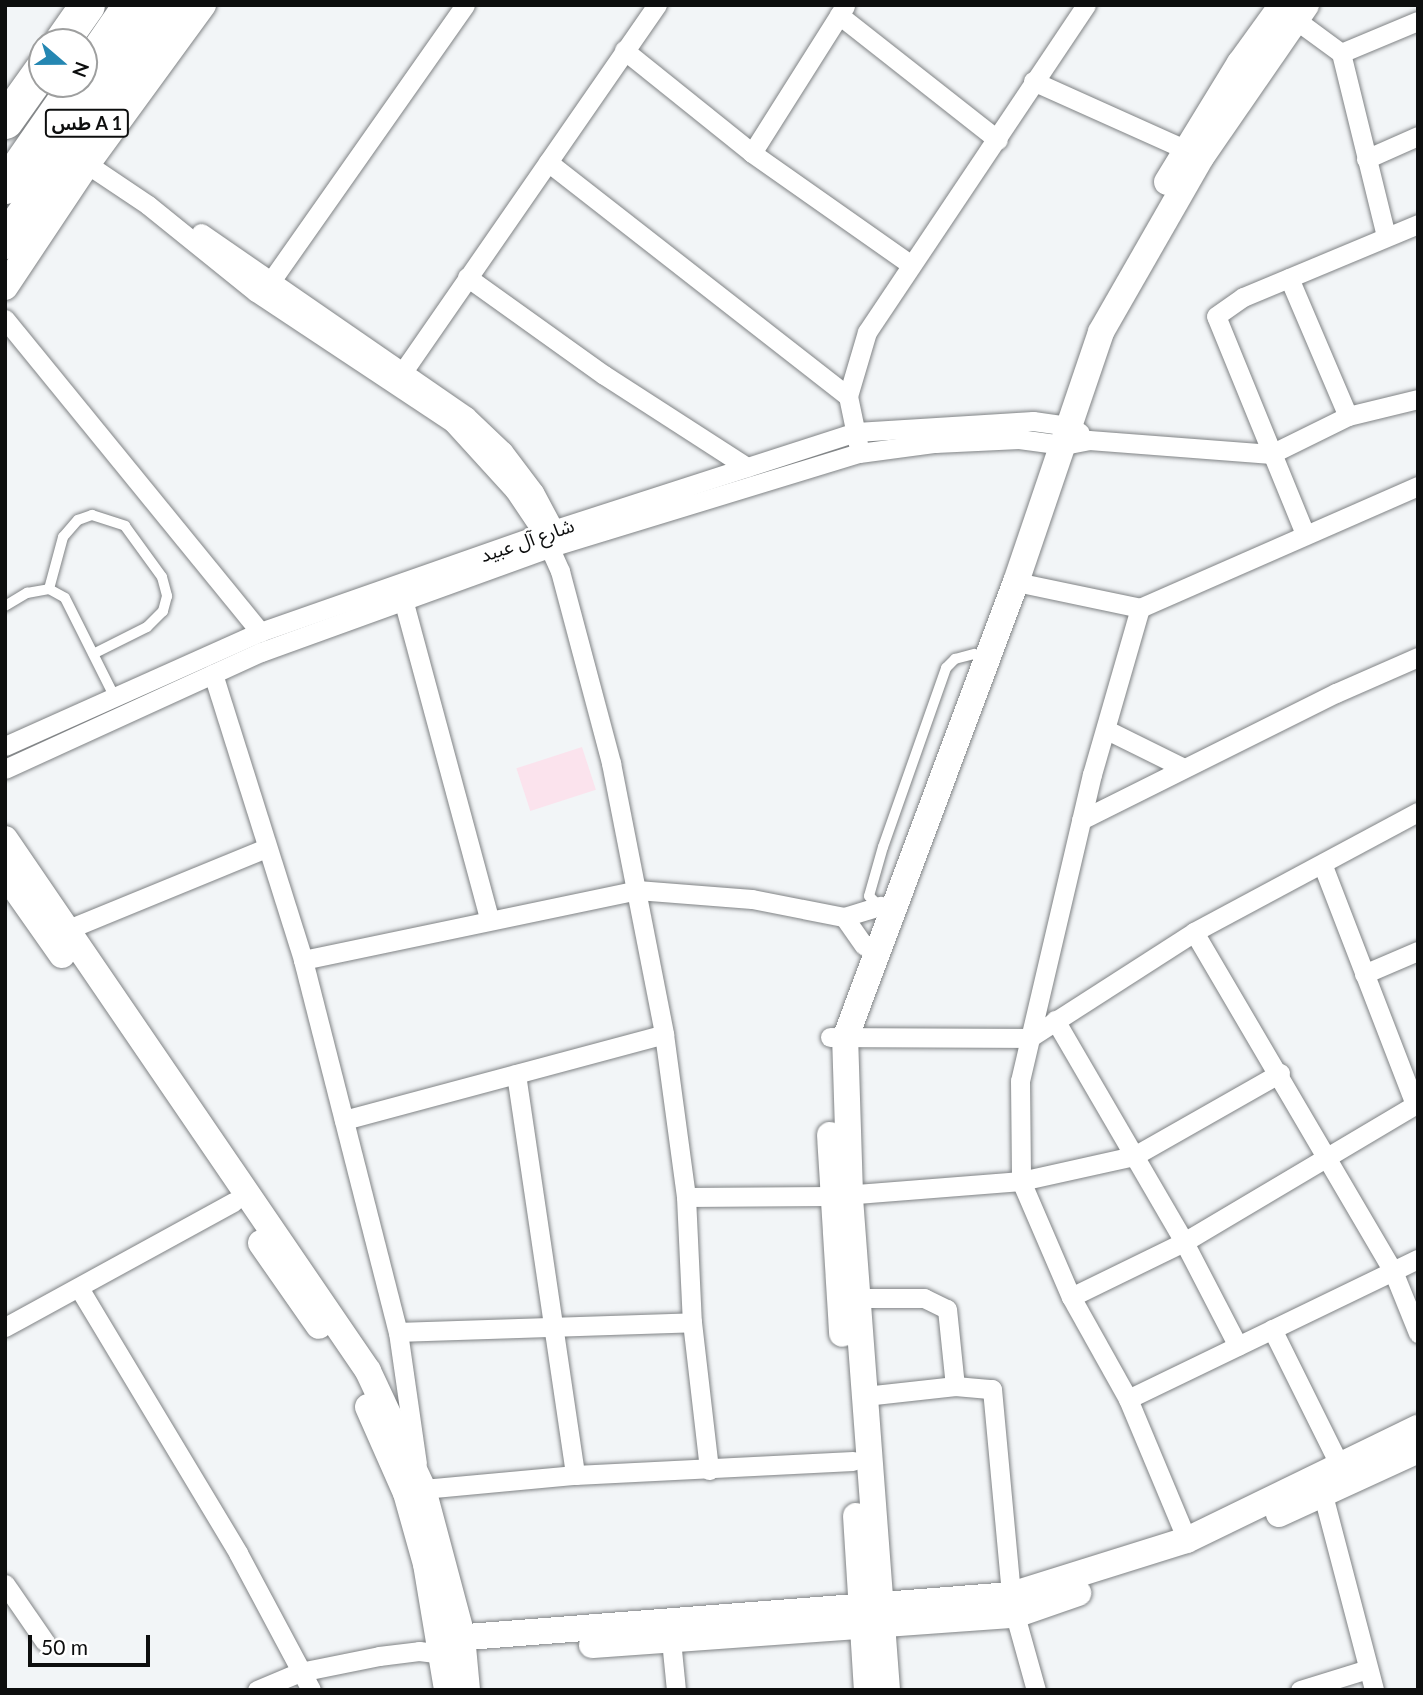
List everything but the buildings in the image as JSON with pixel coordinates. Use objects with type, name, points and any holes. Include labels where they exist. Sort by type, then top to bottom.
[{"type":"highway","points":[[71,28],[87,5]]},
{"type":"highway","name":"طس A 1","points":[[98,60],[157,10]]},
{"type":"highway","name":"طس A 1","points":[[5,240],[157,10]]},
{"type":"highway","points":[[5,121],[28,89]]},
{"type":"highway","name":"طس A 1","points":[[5,186],[66,98]]},
{"type":"street","points":[[5,288],[90,162],[203,5]]},
{"type":"street","points":[[271,281],[465,5]]},
{"type":"street","points":[[402,373],[657,5]]},
{"type":"street","points":[[859,453],[848,396],[867,332],[910,264],[998,140],[1079,8]]},
{"type":"street","points":[[752,153],[842,10],[998,140]]},
{"type":"street","points":[[837,1038],[1016,582],[1101,332],[1193,153],[1295,10],[1341,53],[1386,236]]},
{"type":"street","points":[[1341,53],[1418,21]]},
{"type":"street","points":[[624,50],[752,153],[910,264]]},
{"type":"street","points":[[1033,82],[1193,153]]},
{"type":"street","points":[[1366,159],[1418,136]]},
{"type":"street","points":[[90,162],[271,281],[466,416],[503,452],[552,539],[611,763],[664,1034],[686,1197],[692,1322],[709,1470]]},
{"type":"street","points":[[90,162],[256,292],[453,423],[514,490],[552,539]]},
{"type":"street","points":[[548,162],[848,396]]},
{"type":"street","points":[[1305,534],[1216,316],[1226,305],[1418,224]]},
{"type":"street","points":[[467,277],[604,375],[747,467]]},
{"type":"street","points":[[1289,278],[1348,416]]},
{"type":"street","points":[[5,319],[260,632]]},
{"type":"street","points":[[1064,435],[1271,454],[1348,416],[1418,399]]},
{"type":"street","name":"شارع آل عبيد","points":[[5,769],[261,652],[404,603],[552,539],[747,467],[856,432],[937,424],[1064,435]]},
{"type":"street","points":[[887,1690],[871,1615],[853,1461],[837,1038],[864,946],[974,654],[1064,435]]},
{"type":"street","name":"شارع آل عبيد","points":[[5,746],[260,632],[552,539],[859,453],[935,443],[1064,435]]},
{"type":"street","points":[[1016,582],[1140,608],[1418,486]]},
{"type":"street","points":[[404,603],[489,919]]},
{"type":"street","points":[[1140,608],[1081,820],[1020,1081],[1021,1181],[1071,1297],[1128,1399],[1187,1540]]},
{"type":"street","points":[[1081,820],[1182,767],[1418,657]]},
{"type":"street","points":[[213,674],[243,759],[266,849],[303,960],[398,1332],[446,1646],[447,1690]]},
{"type":"street","points":[[1107,730],[1182,767]]},
{"type":"street","points":[[837,1038],[1029,1038],[1194,932],[1323,866],[1418,812]]},
{"type":"street","points":[[5,839],[347,1336],[420,1481]]},
{"type":"street","points":[[66,930],[266,849]]},
{"type":"street","points":[[1071,1297],[1184,1241],[1327,1154],[1416,1104],[1323,866]]},
{"type":"street","points":[[5,874],[233,1202],[364,1397],[406,1493],[446,1646],[467,1690]]},
{"type":"street","points":[[303,960],[637,890],[752,899],[844,917],[880,906]]},
{"type":"street","points":[[844,917],[864,946]]},
{"type":"street","points":[[1194,932],[1280,1073],[1393,1271],[1418,1333]]},
{"type":"street","points":[[1364,974],[1418,951]]},
{"type":"street","points":[[1055,1020],[1184,1241],[1238,1346]]},
{"type":"street","points":[[344,1121],[664,1034]]},
{"type":"street","points":[[686,1197],[841,1195],[1021,1181],[1134,1156],[1280,1073]]},
{"type":"street","points":[[516,1074],[575,1475]]},
{"type":"street","points":[[841,1195],[858,1298],[865,1396],[871,1615],[867,1690]]},
{"type":"street","points":[[5,1327],[233,1202]]},
{"type":"street","points":[[1128,1399],[1418,1259]]},
{"type":"street","points":[[79,1288],[238,1553],[311,1690]]},
{"type":"street","points":[[858,1298],[924,1298],[947,1309],[955,1386]]},
{"type":"street","points":[[398,1332],[692,1322]]},
{"type":"street","points":[[1272,1329],[1339,1466]]},
{"type":"street","points":[[865,1396],[955,1386],[992,1389],[1013,1605],[1036,1690]]},
{"type":"street","points":[[1013,1605],[1187,1540],[1418,1428]]},
{"type":"street","points":[[257,1690],[300,1672],[446,1646],[1013,1605],[1182,1557],[1418,1450]]},
{"type":"street","points":[[420,1481],[709,1470],[853,1461]]},
{"type":"street","points":[[1322,1495],[1374,1690]]},
{"type":"street","points":[[5,1584],[45,1642]]},
{"type":"street","points":[[446,1646],[671,1640],[871,1615]]},
{"type":"street","points":[[671,1640],[676,1690]]},
{"type":"street","points":[[1300,1690],[1368,1669]]},
{"type":"lane","points":[[48,589],[63,537],[78,520],[92,515],[125,526],[162,577],[167,596],[163,611],[147,627],[93,654]]},
{"type":"lane","points":[[5,606],[27,593],[48,589],[65,598],[114,696]]},
{"type":"shaded area","points":[[582,747],[596,790],[530,811],[516,768]]}]
